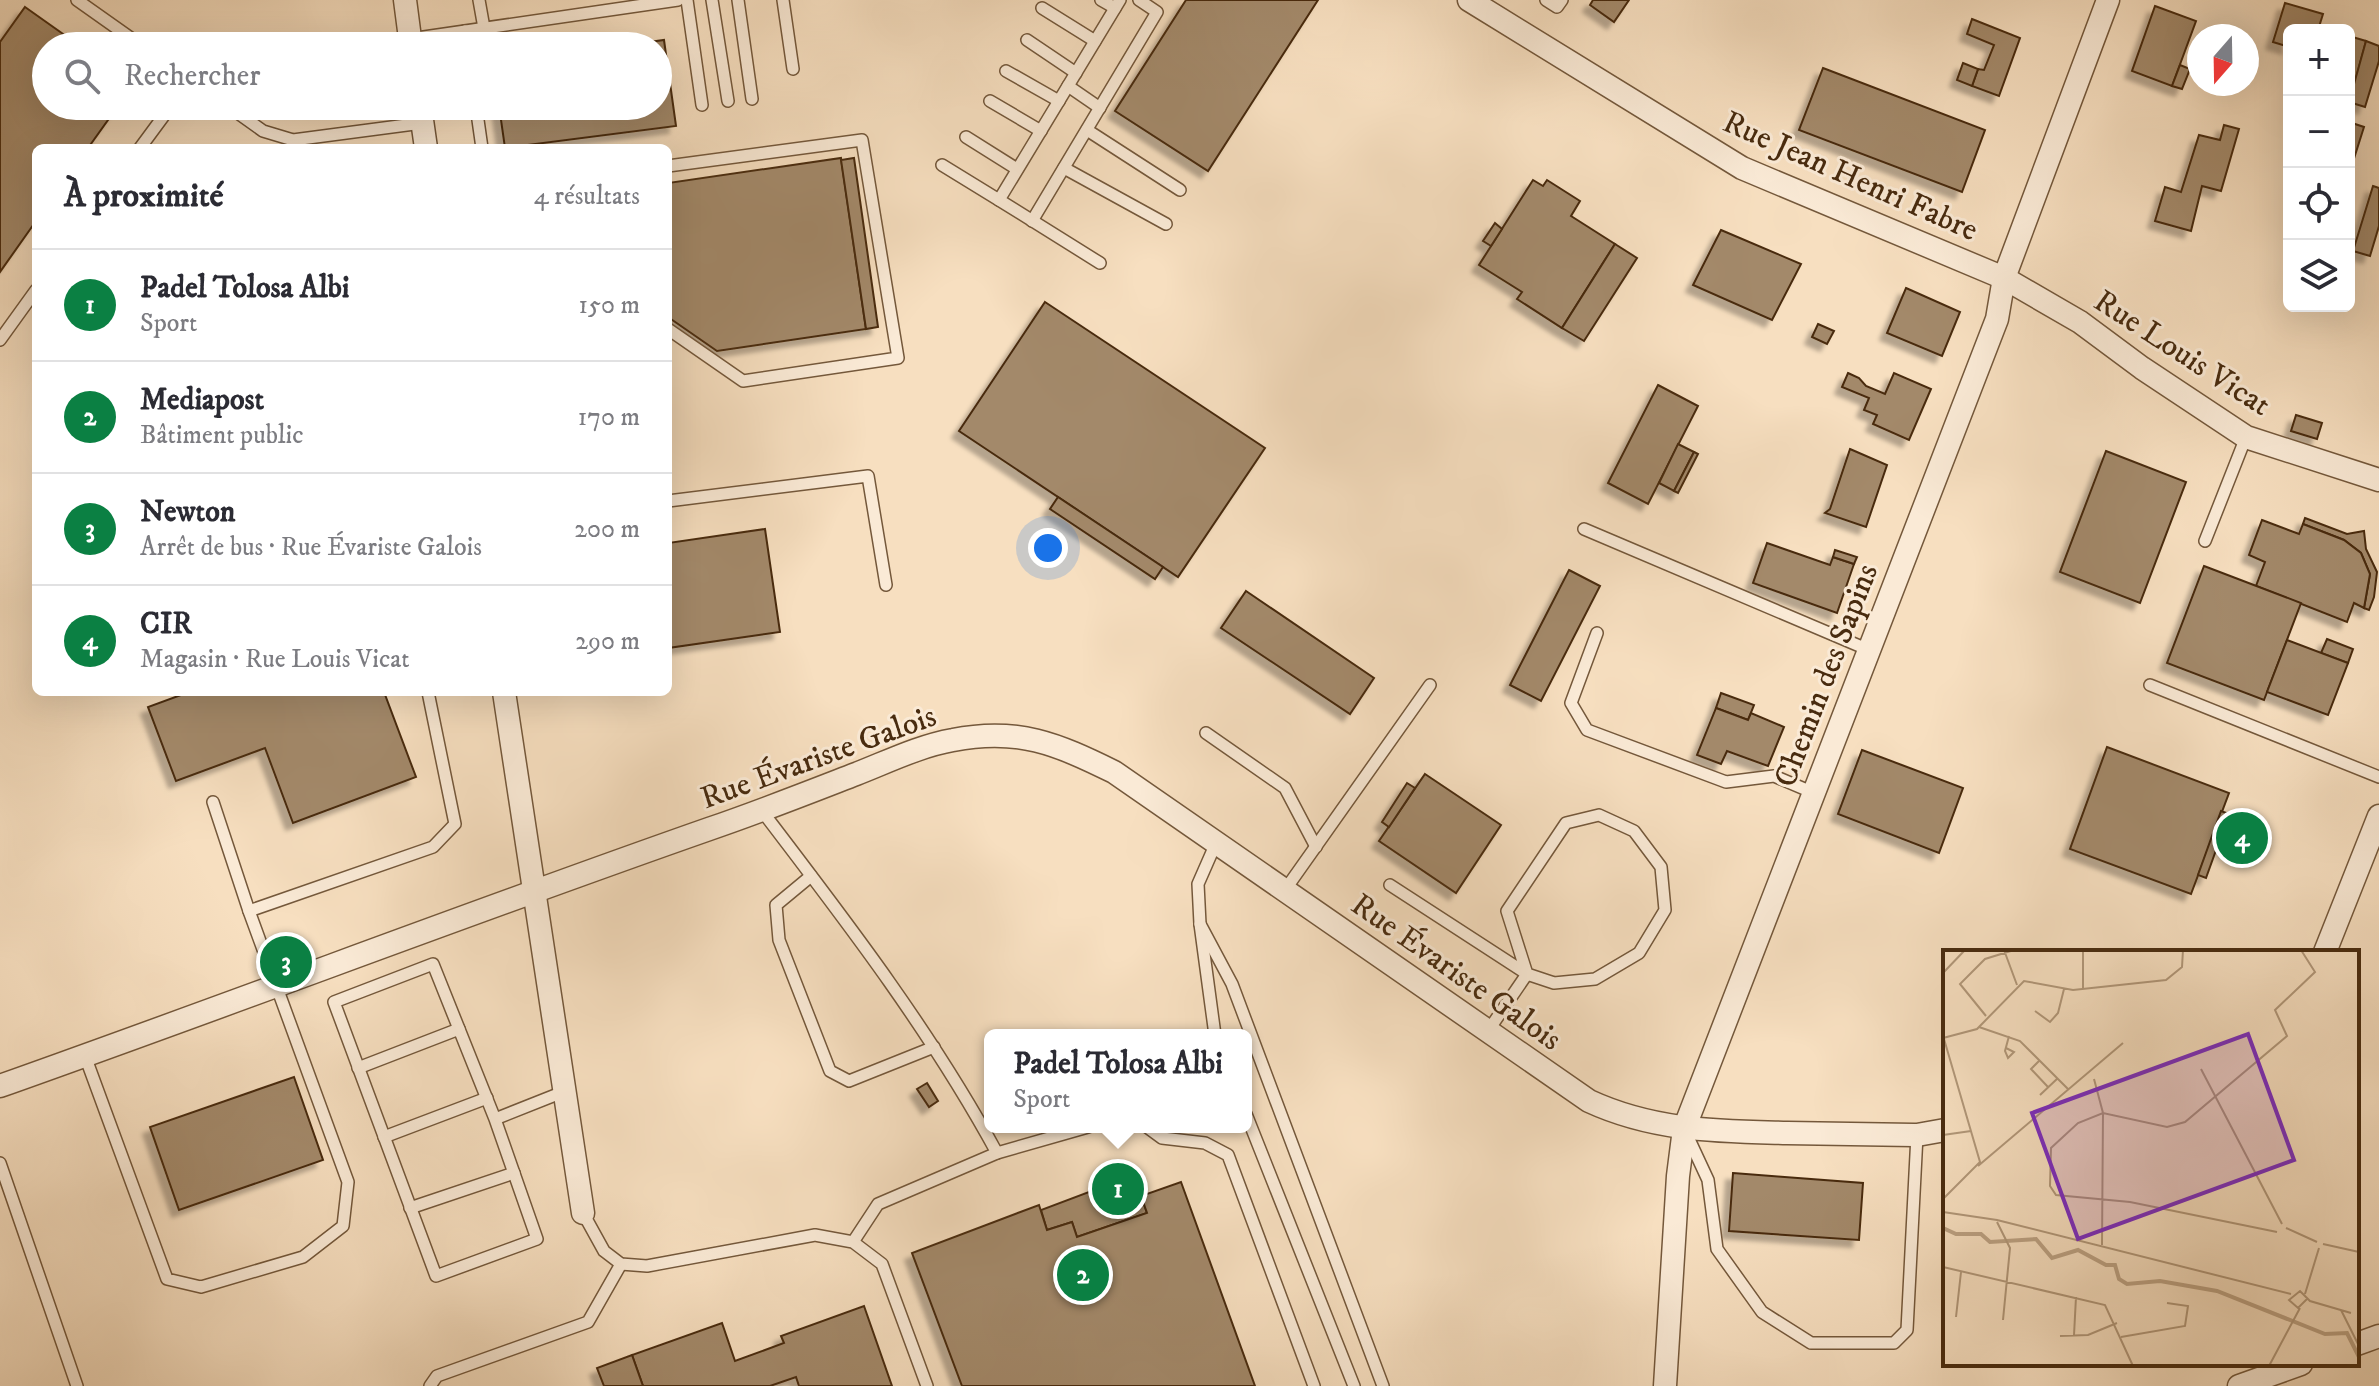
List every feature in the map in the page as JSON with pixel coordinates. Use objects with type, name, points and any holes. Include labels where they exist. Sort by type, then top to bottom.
[{"type":"street","points":[[405,0],[410,32]]},
{"type":"street","name":"Chemin des Sapins","points":[[1665,1386],[1678,1176],[1684,1129],[1997,319],[2004,278],[2108,0]]},
{"type":"street","name":"Rue Jean Henri Fabre","points":[[1473,1],[1742,168],[2004,278]]},
{"type":"street","points":[[422,120],[425,144]]},
{"type":"street","name":"Rue Louis Vicat","points":[[2004,278],[2080,322],[2142,368],[2246,437],[2379,480]]},
{"type":"street","points":[[505,696],[583,1213]]},
{"type":"street","name":"Rue Évariste Galois","points":[[0,1086],[532,891],[762,811],[920,749],[953,740],[1001,735],[1053,744],[1114,772],[1589,1101],[1617,1114],[1684,1129]]},
{"type":"street","points":[[2326,950],[2379,816]]},
{"type":"street","points":[[1684,1129],[1917,1135],[1943,1130]]},
{"type":"street","points":[[2359,1343],[2379,1336]]},
{"type":"street","points":[[2239,1386],[2295,1366]]},
{"type":"lane","points":[[77,0],[122,32]]},
{"type":"lane","points":[[479,0],[484,28]]},
{"type":"lane","points":[[460,32],[678,0]]},
{"type":"lane","points":[[687,0],[702,105]]},
{"type":"lane","points":[[712,0],[728,101]]},
{"type":"lane","points":[[738,0],[752,99]]},
{"type":"lane","points":[[783,0],[793,69]]},
{"type":"lane","points":[[999,200],[1118,4],[1101,0]]},
{"type":"lane","points":[[1032,221],[1157,12],[1139,0]]},
{"type":"lane","points":[[1546,0],[1557,7],[1562,0]]},
{"type":"lane","points":[[1042,8],[1095,41]]},
{"type":"lane","points":[[1027,40],[1076,73]]},
{"type":"lane","points":[[1006,71],[1059,101]]},
{"type":"lane","points":[[1068,86],[1100,108]]},
{"type":"lane","points":[[990,101],[1041,131]]},
{"type":"lane","points":[[143,144],[161,120]]},
{"type":"lane","points":[[248,120],[263,131],[294,144],[396,120]]},
{"type":"lane","points":[[478,120],[481,144]]},
{"type":"lane","points":[[1087,130],[1180,190]]},
{"type":"lane","points":[[966,137],[1017,169]]},
{"type":"lane","points":[[672,165],[862,140],[898,358],[743,381],[672,332]]},
{"type":"lane","points":[[942,165],[1100,263]]},
{"type":"lane","points":[[1064,168],[1166,224]]},
{"type":"lane","points":[[0,340],[32,296]]},
{"type":"lane","points":[[2205,541],[2246,437]]},
{"type":"lane","points":[[672,500],[868,476],[886,585]]},
{"type":"lane","points":[[1584,529],[1869,650]]},
{"type":"lane","points":[[1597,633],[1571,703],[1587,730],[1726,782],[1774,776],[1814,793]]},
{"type":"lane","points":[[1285,890],[1430,685]]},
{"type":"lane","points":[[2150,685],[2379,777]]},
{"type":"lane","points":[[249,911],[433,847],[455,824],[429,696]]},
{"type":"lane","points":[[1206,733],[1285,788],[1316,847]]},
{"type":"lane","points":[[85,1056],[167,1279],[201,1287],[303,1257],[343,1226],[348,1182],[249,911],[213,802]]},
{"type":"lane","points":[[762,811],[884,972],[961,1087],[984,1129]]},
{"type":"lane","points":[[1390,885],[1527,974],[1554,983],[1595,979],[1639,953],[1665,910],[1661,867],[1634,831],[1599,815],[1566,823],[1507,911],[1527,974]]},
{"type":"lane","points":[[1214,1029],[1200,924],[1198,884],[1216,843]]},
{"type":"lane","points":[[811,876],[776,905],[779,940],[830,1071],[849,1081],[934,1047]]},
{"type":"lane","points":[[1200,924],[1232,984],[1249,1029]]},
{"type":"lane","points":[[433,964],[459,1029],[495,1119],[537,1239],[436,1276],[334,1002],[433,964]]},
{"type":"lane","points":[[1488,1031],[1527,974]]},
{"type":"lane","points":[[358,1068],[459,1029]]},
{"type":"lane","points":[[1252,1037],[1383,1386]]},
{"type":"lane","points":[[495,1119],[563,1092]]},
{"type":"lane","points":[[384,1137],[487,1098]]},
{"type":"lane","points":[[1252,1129],[1354,1386]]},
{"type":"lane","points":[[1684,1129],[1708,1180],[1717,1249],[1762,1312],[1811,1343],[1894,1343],[1907,1330],[1917,1135]]},
{"type":"lane","points":[[986,1133],[997,1153]]},
{"type":"lane","points":[[853,1242],[878,1204],[997,1153],[1067,1133]]},
{"type":"lane","points":[[1155,1133],[1162,1138],[1205,1143],[1228,1155],[1314,1386]]},
{"type":"lane","points":[[0,1163],[77,1386]]},
{"type":"lane","points":[[410,1208],[514,1173]]},
{"type":"lane","points":[[583,1213],[604,1251],[621,1264],[647,1266],[815,1235],[853,1242],[882,1264],[927,1386]]},
{"type":"lane","points":[[430,1386],[437,1376],[588,1322],[621,1264]]},
{"type":"building","points":[[1186,0],[1318,0],[1208,171],[1115,111]]},
{"type":"building","points":[[1593,0],[1629,0],[1614,22],[1590,5]]},
{"type":"building","points":[[2285,3],[2323,14],[2320,24],[2283,24],[2283,45],[2273,42]]},
{"type":"building","points":[[2155,6],[2196,21],[2195,24],[2187,24],[2187,45],[2172,86],[2132,71]]},
{"type":"building","points":[[25,7],[60,32],[32,32],[32,120],[108,120],[91,144],[32,144],[32,227],[0,272],[0,42]]},
{"type":"building","points":[[1972,19],[2020,38],[1999,96],[1972,86],[1978,69],[1984,70],[1994,45],[1967,34]]},
{"type":"building","points":[[2355,38],[2366,41],[2355,82]]},
{"type":"building","points":[[2366,41],[2379,46],[2379,61],[2365,107],[2355,104],[2355,80]]},
{"type":"building","points":[[1963,63],[1978,69],[1972,86],[1957,80]]},
{"type":"building","points":[[2180,65],[2187,68],[2182,89],[2172,86]]},
{"type":"building","points":[[1823,68],[1985,130],[1962,192],[1799,130]]},
{"type":"building","points":[[672,97],[676,126],[536,144],[504,144],[501,120],[672,120]]},
{"type":"building","points":[[2355,124],[2364,127],[2355,155]]},
{"type":"building","points":[[2224,125],[2239,129],[2221,191],[2202,186],[2191,231],[2155,221],[2165,187],[2181,192],[2199,135],[2220,140]]},
{"type":"building","points":[[841,158],[866,329],[717,351],[672,320],[672,182]]},
{"type":"building","points":[[854,158],[878,327],[866,329],[841,160]]},
{"type":"building","points":[[1533,180],[1543,186],[1547,180],[1580,201],[1571,216],[1615,244],[1562,328],[1517,299],[1522,292],[1479,265]]},
{"type":"building","points":[[2373,186],[2379,188],[2379,226],[2370,256],[2355,252]]},
{"type":"building","points":[[1495,223],[1502,229],[1491,246],[1483,241]]},
{"type":"building","points":[[1721,230],[1801,264],[1772,320],[1693,285]]},
{"type":"building","points":[[1615,244],[1637,258],[1584,341],[1562,328]]},
{"type":"building","points":[[1906,288],[1960,312],[1942,356],[1887,333]]},
{"type":"building","points":[[1045,302],[1265,448],[1178,577],[959,431]]},
{"type":"building","points":[[1818,324],[1834,331],[1827,344],[1812,337]]},
{"type":"building","points":[[1848,373],[1866,386],[1885,394],[1894,373],[1931,389],[1909,440],[1873,424],[1877,415],[1864,410],[1869,398],[1842,387]]},
{"type":"building","points":[[1658,385],[1698,406],[1648,504],[1608,483]]},
{"type":"building","points":[[2296,415],[2322,423],[2317,439],[2291,431]]},
{"type":"building","points":[[1678,444],[1694,452],[1674,491],[1659,483]]},
{"type":"building","points":[[1850,449],[1887,465],[1866,527],[1825,513],[1830,509]]},
{"type":"building","points":[[2106,451],[2186,482],[2140,603],[2060,572]]},
{"type":"building","points":[[1694,452],[1698,454],[1678,493],[1674,491]]},
{"type":"building","points":[[1058,497],[1163,567],[1155,579],[1050,509]]},
{"type":"building","points":[[2305,518],[2347,534],[2364,531],[2366,549],[2377,572],[2369,610],[2364,608],[2370,574],[2361,553],[2344,540],[2303,524]]},
{"type":"building","points":[[2262,520],[2299,534],[2303,524],[2344,540],[2361,553],[2370,574],[2364,608],[2354,603],[2347,622],[2256,586],[2265,562],[2249,555]]},
{"type":"building","points":[[765,529],[780,632],[672,647],[672,542]]},
{"type":"building","points":[[1767,543],[1830,565],[1833,557],[1854,564],[1837,613],[1753,583]]},
{"type":"building","points":[[1835,550],[1857,557],[1854,564],[1833,557]]},
{"type":"building","points":[[2204,566],[2301,603],[2264,700],[2167,663]]},
{"type":"building","points":[[1569,570],[1600,586],[1541,701],[1510,685]]},
{"type":"building","points":[[1246,591],[1374,678],[1350,714],[1221,628]]},
{"type":"building","points":[[2327,639],[2353,649],[2348,663],[2321,653]]},
{"type":"building","points":[[2287,640],[2348,663],[2328,715],[2267,692]]},
{"type":"building","points":[[1721,693],[1754,705],[1748,720],[1716,708]]},
{"type":"building","points":[[178,696],[386,696],[416,777],[293,823],[265,748],[176,781],[148,707]]},
{"type":"building","points":[[1716,708],[1748,720],[1751,713],[1784,727],[1768,766],[1727,751],[1721,764],[1697,755]]},
{"type":"building","points":[[2107,747],[2229,793],[2191,894],[2070,849]]},
{"type":"building","points":[[1862,750],[1963,788],[1939,853],[1838,814]]},
{"type":"building","points":[[1425,774],[1501,825],[1456,893],[1379,841]]},
{"type":"building","points":[[1407,783],[1415,788],[1389,827],[1382,822]]},
{"type":"building","points":[[2221,811],[2229,814],[2206,878],[2198,875]]},
{"type":"building","points":[[294,1077],[323,1160],[179,1210],[150,1127]]},
{"type":"building","points":[[927,1083],[938,1101],[929,1107],[917,1089]]},
{"type":"building","points":[[1733,1173],[1863,1183],[1859,1240],[1729,1231]]},
{"type":"building","points":[[1134,1175],[1147,1213],[1077,1237],[1072,1222],[1047,1230],[1041,1210]]},
{"type":"building","points":[[1181,1182],[1255,1386],[962,1386],[912,1253],[1039,1205],[1047,1230],[1072,1222],[1077,1237],[1147,1213],[1141,1196]]},
{"type":"building","points":[[864,1306],[892,1386],[799,1386],[796,1377],[770,1386],[643,1386],[632,1355],[722,1323],[735,1361],[784,1343],[781,1336]]},
{"type":"building","points":[[632,1355],[643,1386],[604,1386],[597,1368]]},
{"type":"place","name":"CIR","points":[[2242,838]]},
{"type":"place","name":"Newton","points":[[286,962]]},
{"type":"place","name":"Padel Tolosa Albi","points":[[1118,1189]]},
{"type":"place","name":"Mediapost","points":[[1083,1275]]}]
